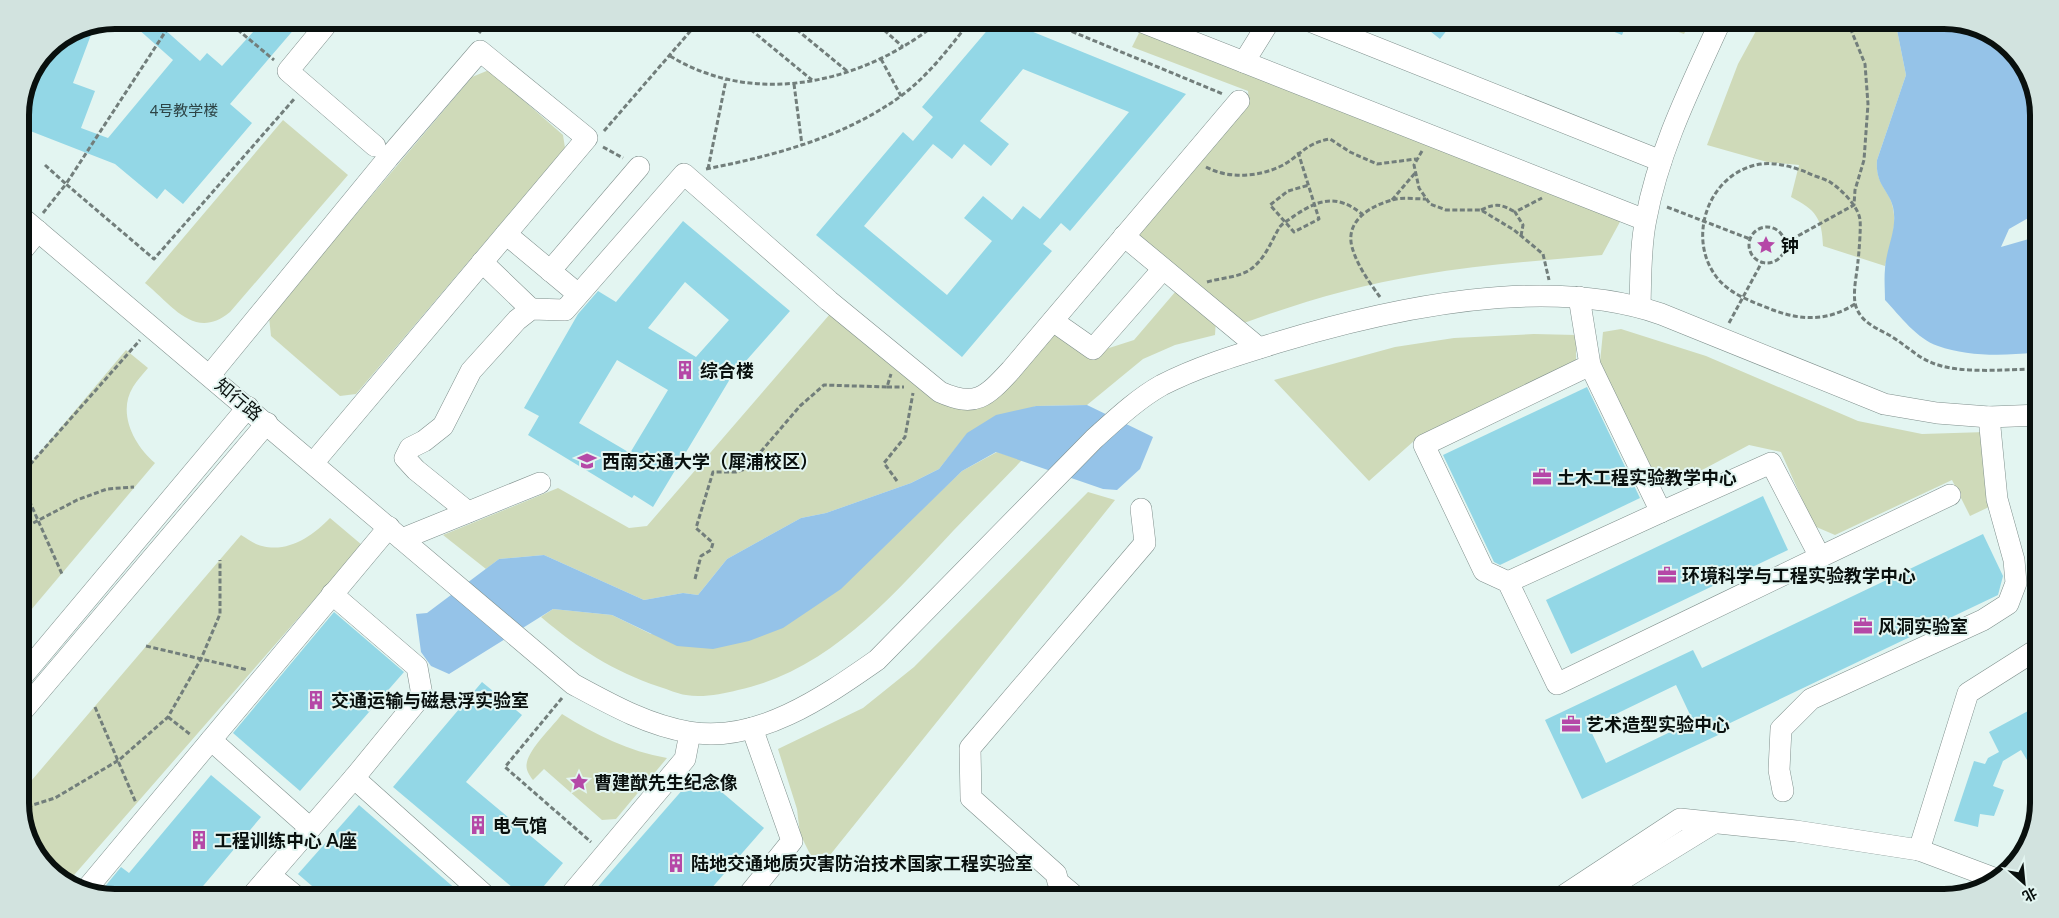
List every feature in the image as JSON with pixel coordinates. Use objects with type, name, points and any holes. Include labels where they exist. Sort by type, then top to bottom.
[{"type":"street","points":[[323,29],[288,71],[375,146]]},
{"type":"street","points":[[1175,29],[1244,62],[1563,188],[1648,211]]},
{"type":"street","points":[[1244,62],[1264,29]]},
{"type":"street","points":[[1330,29],[1661,161]]},
{"type":"street","points":[[1640,306],[1648,211],[1661,161],[1683,102],[1717,29]]},
{"type":"street","points":[[210,375],[388,158],[480,51],[587,138],[314,462]]},
{"type":"street","points":[[468,512],[416,470],[405,458],[410,448],[424,441],[443,426],[471,371],[516,320],[531,309],[565,310],[684,174],[829,301],[940,392],[958,400],[976,399],[991,391],[1053,321],[1239,101]]},
{"type":"street","points":[[550,271],[639,167]]},
{"type":"street","name":"知行路","points":[[30,225],[314,462],[455,585],[573,684],[631,715],[690,733],[723,733],[752,728],[784,716],[838,687],[877,660],[937,601],[1054,477],[1132,406],[1161,386],[1192,372],[1259,348],[1342,323],[1480,298],[1552,295],[1579,297],[1640,306],[1884,404],[1937,413],[1989,417],[2030,415]]},
{"type":"street","points":[[506,234],[578,294]]},
{"type":"street","points":[[1124,236],[1259,348]]},
{"type":"street","points":[[482,262],[531,309]]},
{"type":"street","points":[[1053,321],[1093,350],[1163,269]]},
{"type":"street","points":[[1579,297],[1590,365],[1661,512]]},
{"type":"street","points":[[1590,365],[1424,445],[1484,571],[1508,582],[1557,684],[1950,495]]},
{"type":"street","points":[[29,669],[248,407]]},
{"type":"street","points":[[1783,791],[1780,770],[1782,729],[1811,699],[1983,620],[2008,604],[2016,583],[2014,560],[1997,499],[1989,417]]},
{"type":"street","points":[[29,703],[267,423]]},
{"type":"street","points":[[1508,582],[1770,463],[1820,557]]},
{"type":"street","points":[[90,885],[332,594],[395,533],[468,512],[540,483]]},
{"type":"street","points":[[1066,889],[1058,882],[1056,874],[971,798],[970,748],[1145,543],[1141,509]]},
{"type":"street","points":[[258,889],[422,696],[417,667],[332,594]]},
{"type":"street","points":[[1919,850],[1968,693],[2030,654]]},
{"type":"street","points":[[752,728],[792,841],[753,889]]},
{"type":"street","points":[[575,889],[685,759],[690,733]]},
{"type":"street","points":[[208,743],[310,828]]},
{"type":"street","points":[[354,778],[478,889]]},
{"type":"street","points":[[1574,889],[1680,819],[1796,831],[1919,850],[1989,876]]},
{"type":"street","points":[[1607,889],[1714,823]]},
{"type":"street","points":[[270,875],[287,889]]},
{"type":"path","points":[[30,225],[66,184],[167,29]]},
{"type":"path","points":[[237,29],[288,71]]},
{"type":"path","points":[[587,138],[601,134],[692,29]]},
{"type":"path","points":[[751,29],[813,80]]},
{"type":"path","points":[[796,29],[848,72]]},
{"type":"path","points":[[883,29],[903,46]]},
{"type":"path","points":[[670,56],[689,68],[726,80],[794,84],[848,72],[881,59],[927,29]]},
{"type":"path","points":[[684,174],[802,145],[868,117],[901,96],[925,75],[963,29]]},
{"type":"path","points":[[1066,29],[1239,101]]},
{"type":"path","points":[[1850,29],[1865,64],[1868,104],[1864,160],[1855,190],[1854,205]]},
{"type":"path","points":[[881,59],[901,96]]},
{"type":"path","points":[[708,169],[726,80]]},
{"type":"path","points":[[794,84],[802,145]]},
{"type":"path","points":[[45,165],[154,259],[305,86]]},
{"type":"path","points":[[1433,137],[1414,165],[1419,188],[1430,204],[1446,210],[1481,210],[1491,205],[1503,205],[1516,212],[1523,225],[1521,236]]},
{"type":"path","points":[[587,138],[639,167]]},
{"type":"path","points":[[1190,158],[1208,169],[1232,176],[1257,174],[1280,167],[1298,152],[1317,141],[1330,139],[1350,152],[1377,164],[1417,159]]},
{"type":"path","points":[[1298,152],[1320,219],[1294,232],[1270,205],[1288,190],[1309,186]]},
{"type":"path","points":[[1855,304],[1836,315],[1817,318],[1787,315],[1744,298],[1724,285],[1709,265],[1704,245],[1702,220],[1725,181],[1744,169],[1762,164],[1792,167],[1830,182],[1854,205],[1860,219],[1855,304],[1866,323],[1930,362],[1959,369],[2030,369]]},
{"type":"path","points":[[1392,200],[1415,172]]},
{"type":"path","points":[[1516,212],[1563,188]]},
{"type":"path","points":[[1391,314],[1364,274],[1351,246],[1352,225],[1362,214],[1392,200],[1426,199]]},
{"type":"path","points":[[1192,293],[1196,286],[1248,271],[1262,258],[1280,226],[1325,200],[1348,203],[1362,214]]},
{"type":"path","points":[[1785,243],[1854,205]]},
{"type":"path","points":[[1481,210],[1521,236],[1543,254],[1552,295]]},
{"type":"path","points":[[1648,211],[1702,220],[1750,239]]},
{"type":"path","points":[[1767,226],[1783,234],[1785,243],[1784,252],[1770,263],[1762,262],[1750,252],[1750,239],[1755,230],[1767,226]]},
{"type":"path","points":[[1721,338],[1762,262]]},
{"type":"path","points":[[29,466],[152,326]]},
{"type":"path","points":[[887,387],[897,357]]},
{"type":"path","points":[[695,579],[700,556],[711,550],[713,543],[696,528],[713,472],[736,472],[746,469],[800,406],[824,385],[905,387],[914,394],[905,437],[884,463],[897,481]]},
{"type":"path","points":[[29,524],[77,500],[107,489],[134,488]]},
{"type":"path","points":[[29,500],[62,574]]},
{"type":"path","points":[[29,806],[55,798],[119,760],[168,717],[201,659],[220,614],[220,560]]},
{"type":"path","points":[[146,646],[266,674]]},
{"type":"path","points":[[573,684],[505,767],[604,854]]},
{"type":"path","points":[[95,707],[119,760],[143,821]]},
{"type":"path","points":[[168,717],[208,743]]},
{"type":"green space","points":[[1141,29],[1147,29],[1621,220],[1602,255],[1465,268],[1398,279],[1331,295],[1244,323],[1137,236],[1249,103],[1248,91],[1132,47]]},
{"type":"green space","points":[[1670,29],[1686,29],[1684,34]]},
{"type":"green space","points":[[1757,29],[1897,29],[1906,75],[1877,160],[1878,176],[1889,196],[1894,215],[1892,237],[1885,266],[1823,246],[1821,228],[1816,216],[1806,206],[1791,197],[1799,165],[1767,162],[1707,145],[1738,64]]},
{"type":"green space","points":[[489,70],[563,135],[565,148],[356,394],[340,396],[271,336],[269,317],[472,77]]},
{"type":"green space","points":[[283,120],[348,175],[230,312],[217,320],[206,323],[195,322],[175,310],[145,283]]},
{"type":"green space","points":[[1176,291],[1216,320],[1215,335],[1175,345],[1143,359],[1087,405],[1036,406],[967,434],[939,469],[911,483],[826,513],[801,518],[727,559],[698,595],[683,593],[644,600],[544,555],[499,559],[486,569],[443,535],[558,488],[629,528],[647,526],[830,314],[964,409],[1054,335],[1106,349],[1134,340]]},
{"type":"green space","points":[[1621,329],[1706,356],[1858,421],[1922,434],[1986,432],[1989,507],[1970,516],[1952,480],[1835,535],[1814,526],[1781,452],[1749,445],[1674,485],[1656,479],[1600,362],[1603,332]]},
{"type":"green space","points":[[1534,334],[1576,335],[1576,361],[1415,440],[1369,481],[1274,380],[1395,347],[1454,338]]},
{"type":"green space","points":[[126,350],[148,368],[135,384],[128,397],[127,418],[140,447],[155,463],[29,612],[29,465]]},
{"type":"green space","points":[[997,452],[1022,460],[907,580],[857,627],[830,648],[802,666],[771,680],[738,690],[712,695],[692,696],[679,694],[626,674],[611,666],[583,649],[541,617],[553,609],[612,615],[651,634],[923,508],[962,471]]},
{"type":"green space","points":[[1088,492],[1115,500],[818,870],[800,834],[797,809],[778,749],[863,708],[914,667]]},
{"type":"green space","points":[[330,518],[362,545],[72,878],[62,871],[47,856],[33,831],[29,809],[29,783],[241,535],[254,543],[272,548],[290,545],[316,531]]},
{"type":"green space","points":[[562,714],[587,729],[626,747],[667,758],[616,819],[602,820],[544,769],[533,780],[529,774],[527,765],[529,756]]},
{"type":"water","points":[[1897,29],[1961,30],[1987,40],[2001,50],[2016,67],[2026,87],[2030,109],[2030,217],[2009,229],[2001,247],[2030,239],[2030,353],[1988,355],[1950,350],[1938,346],[1916,333],[1885,300],[1886,261],[1893,231],[1894,215],[1891,201],[1878,176],[1877,160],[1906,75]]},
{"type":"water","points":[[1087,405],[1153,437],[1140,469],[1117,490],[1103,489],[996,452],[962,471],[841,589],[783,628],[749,641],[713,649],[677,646],[612,615],[553,609],[449,674],[431,666],[421,652],[416,614],[427,613],[499,559],[544,555],[644,600],[683,593],[698,595],[727,559],[801,518],[826,513],[911,483],[939,469],[967,433],[996,415],[1036,406]]},
{"type":"building","points":[[138,29],[164,29],[200,61],[207,53],[222,66],[256,29],[294,29],[230,104],[252,123],[183,204],[165,189],[157,199],[115,164],[29,131],[29,109],[38,77],[47,62],[58,50],[72,40],[92,32],[73,83],[95,91],[81,128],[108,138],[173,60]]},
{"type":"building","points":[[988,29],[1026,29],[1186,94],[1070,231],[1061,223],[1043,244],[1052,251],[962,357],[816,235],[903,132],[913,141],[933,117],[922,107]],"holes":[[[1023,69],[1129,112],[1040,219],[1023,206],[1012,220],[983,196],[964,218],[992,241],[947,295],[864,226],[933,144],[952,159],[964,144],[991,166],[1009,144],[980,121]]]},
{"type":"building","points":[[1427,29],[1448,29],[1440,39]]},
{"type":"building","points":[[1607,29],[1624,29],[1622,35]]},
{"type":"building","name":"综合楼","points":[[683,221],[790,311],[730,379],[653,507],[634,495],[632,498],[528,435],[539,416],[524,408],[578,314],[598,291],[616,302]],"holes":[[[685,282],[729,320],[696,357],[648,328]],[[617,360],[668,390],[630,453],[579,423]]]},
{"type":"building","name":"土木工程实验教学中心","points":[[1587,387],[1640,498],[1500,565],[1494,562],[1443,455]]},
{"type":"building","name":"环境科学与工程实验教学中心","points":[[1763,496],[1788,550],[1571,654],[1546,600]]},
{"type":"building","name":"风洞实验室","points":[[1983,534],[2003,576],[1998,595],[1728,724],[1731,729],[1582,799],[1545,720],[1693,650],[1702,668]],"holes":[[[1676,685],[1693,721],[1606,763],[1589,727]]]},
{"type":"building","name":"交通运输与磁悬浮实验室","points":[[334,612],[404,672],[300,791],[233,733]]},
{"type":"building","name":"电气馆","points":[[482,682],[522,715],[466,782],[563,863],[541,889],[514,889],[393,787]]},
{"type":"building","points":[[2030,710],[2030,758],[2027,760],[2021,750],[2003,761],[1993,786],[2004,790],[1994,816],[1980,814],[1978,827],[1954,821],[1974,761],[1985,764],[1988,758],[1999,752],[1989,732]]},
{"type":"building","name":"陆地交通地质灾害防治技术国家工程实验室","points":[[698,772],[764,828],[711,889],[596,889]]},
{"type":"building","name":"工程训练中心 A座","points":[[211,775],[261,817],[201,889],[103,888],[121,867],[129,873]]},
{"type":"building","points":[[359,805],[456,889],[316,889],[298,874]]},
{"type":"place","name":"钟","points":[[1766,245]]},
{"type":"place","name":"综合楼","points":[[685,370]]},
{"type":"place","name":"西南交通大学（犀浦校区）","points":[[587,461]]},
{"type":"place","name":"土木工程实验教学中心","points":[[1542,477]]},
{"type":"place","name":"环境科学与工程实验教学中心","points":[[1667,575]]},
{"type":"place","name":"风洞实验室","points":[[1863,626]]},
{"type":"place","name":"交通运输与磁悬浮实验室","points":[[316,700]]},
{"type":"place","name":"艺术造型实验中心","points":[[1571,724]]},
{"type":"place","name":"曹建猷先生纪念像","points":[[579,782]]},
{"type":"place","name":"电气馆","points":[[478,825]]},
{"type":"place","name":"工程训练中心 A座","points":[[199,840]]},
{"type":"place","name":"陆地交通地质灾害防治技术国家工程实验室","points":[[676,863]]}]
